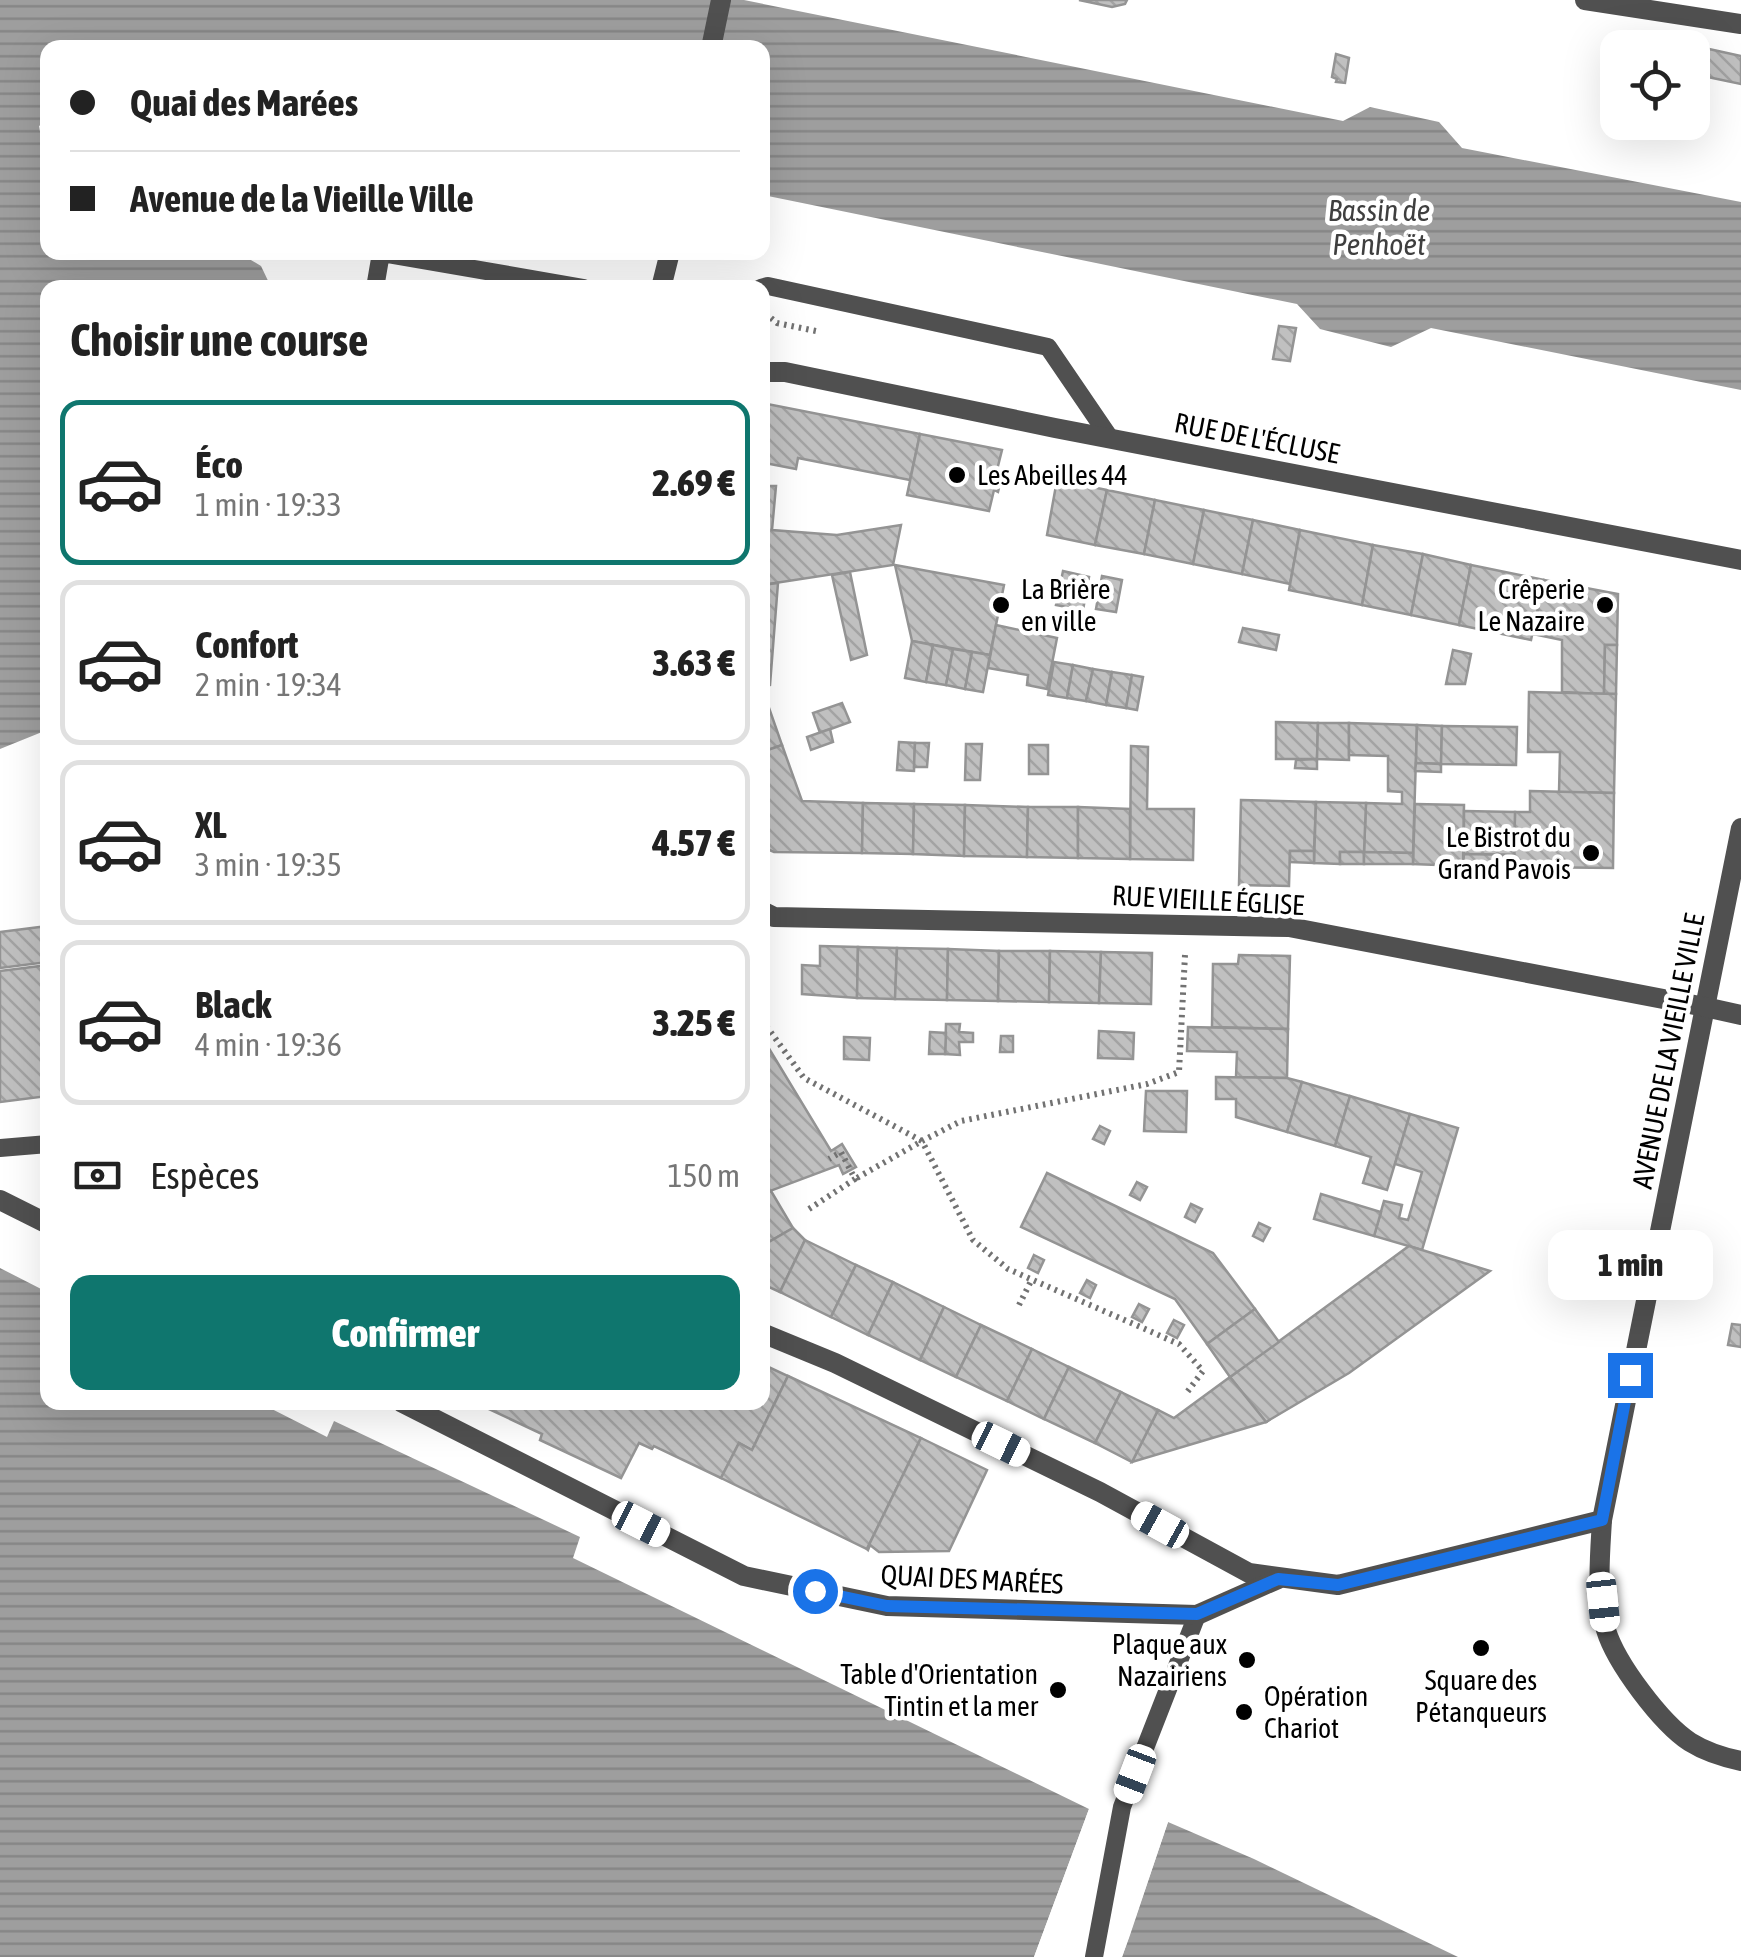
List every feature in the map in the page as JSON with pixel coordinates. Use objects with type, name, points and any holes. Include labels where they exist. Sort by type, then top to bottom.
[{"type":"street","points":[[713,40],[721,0]]},
{"type":"street","points":[[1585,0],[1741,24]]},
{"type":"street","name":"RUE DE L'ÉCLUSE","points":[[770,372],[1741,560]]},
{"type":"street","name":"AVENUE DE LA VIEILLE VILLE","points":[[1741,828],[1602,1520],[1600,1574],[1606,1629],[1628,1677],[1686,1740],[1718,1756],[1741,1761]]},
{"type":"street","name":"RUE VIEILLE ÉGLISE","points":[[770,914],[1289,928],[1741,1014]]},
{"type":"street","points":[[0,1200],[40,1220]]},
{"type":"street","points":[[770,1336],[835,1363],[1100,1492],[1249,1573],[1338,1585],[1602,1520]]},
{"type":"street","name":"QUAI DES MARÉES","points":[[417,1410],[744,1576],[887,1606],[1197,1614],[1278,1579]]},
{"type":"lane","points":[[417,260],[536,280]]},
{"type":"lane","points":[[770,286],[1048,347],[1110,438]]},
{"type":"lane","points":[[0,1148],[40,1145]]},
{"type":"lane","points":[[1094,1957],[1122,1806],[1197,1614]]},
{"type":"path","points":[[809,1210],[922,1140],[961,1121],[1147,1084],[1179,1072],[1186,924]]},
{"type":"path","points":[[770,1031],[804,1078],[922,1140],[973,1240],[1008,1269],[1179,1344],[1203,1371],[1185,1395]]},
{"type":"path","points":[[829,1159],[841,1152],[856,1179]]},
{"type":"path","points":[[1020,1304],[1032,1280]]},
{"type":"water","name":"Bassin de Penhoët","points":[[0,0],[744,0],[1343,121],[1370,107],[1439,122],[1462,148],[1741,202],[1741,390],[1431,328],[1391,347],[1320,329],[1297,304],[770,196],[770,40],[40,40],[40,260],[251,260],[261,266],[268,280],[40,280],[40,733],[0,749]]},
{"type":"water","points":[[0,1268],[40,1288],[40,1410],[274,1410],[327,1437],[334,1421],[580,1537],[573,1558],[1089,1809],[1034,1957],[0,1957]]},
{"type":"water","points":[[1168,1822],[1254,1859],[1458,1957],[1122,1957]]},
{"type":"pier","points":[[1089,1809],[1094,1810],[1040,1957],[1034,1957]]},
{"type":"pier","points":[[1163,1821],[1168,1822],[1129,1938],[1122,1957],[1117,1957]]},
{"type":"building","points":[[1079,0],[1127,0],[1112,7]]},
{"type":"building","points":[[1710,49],[1741,56],[1741,84],[1710,77]]},
{"type":"building","points":[[1336,54],[1349,58],[1345,83],[1332,77]]},
{"type":"building","points":[[1279,326],[1296,328],[1290,361],[1273,359]]},
{"type":"building","points":[[770,405],[920,434],[910,480],[798,458],[796,469],[770,464]]},
{"type":"building","name":"Les Abeilles 44","points":[[920,434],[1002,450],[997,470],[1003,471],[989,511],[907,495]]},
{"type":"building","points":[[1057,480],[1107,490],[1095,545],[1047,535]]},
{"type":"building","points":[[770,486],[776,486],[772,530],[837,535],[901,525],[893,565],[770,584]]},
{"type":"building","points":[[1107,490],[1155,500],[1144,554],[1095,545]]},
{"type":"building","points":[[1155,500],[1204,510],[1193,564],[1144,554]]},
{"type":"building","points":[[1204,510],[1253,520],[1242,574],[1193,564]]},
{"type":"building","points":[[1253,520],[1300,530],[1290,584],[1242,574]]},
{"type":"building","points":[[1300,530],[1373,545],[1362,605],[1289,590]]},
{"type":"building","points":[[1373,545],[1423,554],[1411,615],[1362,605]]},
{"type":"building","points":[[1423,554],[1471,565],[1459,625],[1411,615]]},
{"type":"building","points":[[895,565],[1004,585],[990,655],[912,641]]},
{"type":"building","points":[[1471,565],[1544,580],[1531,640],[1459,625]]},
{"type":"building","points":[[1063,571],[1089,577],[1083,610],[1056,605]]},
{"type":"building","points":[[850,572],[867,655],[851,660],[832,575]]},
{"type":"building","points":[[1102,576],[1122,580],[1116,612],[1096,609]]},
{"type":"building","points":[[1544,580],[1618,594],[1617,645],[1605,645],[1604,694],[1562,692],[1562,640],[1533,634]]},
{"type":"building","points":[[778,583],[770,685],[770,584]]},
{"type":"building","points":[[996,625],[1057,638],[1047,689],[1027,685],[1028,675],[988,668]]},
{"type":"building","points":[[1243,628],[1279,635],[1276,650],[1239,642]]},
{"type":"building","points":[[912,641],[933,645],[926,682],[905,678]]},
{"type":"building","points":[[933,645],[953,649],[946,685],[926,682]]},
{"type":"building","points":[[1605,645],[1617,645],[1616,694],[1604,694]]},
{"type":"building","points":[[953,649],[972,652],[965,689],[946,685]]},
{"type":"building","points":[[1453,650],[1471,654],[1465,684],[1446,684]]},
{"type":"building","points":[[972,652],[990,655],[983,692],[965,689]]},
{"type":"building","points":[[1054,662],[1073,665],[1067,698],[1048,695]]},
{"type":"building","points":[[1073,665],[1093,669],[1086,701],[1067,698]]},
{"type":"building","points":[[1093,669],[1112,672],[1106,705],[1086,701]]},
{"type":"building","points":[[1112,672],[1132,675],[1126,708],[1106,705]]},
{"type":"building","points":[[1132,675],[1143,677],[1137,710],[1126,708]]},
{"type":"building","points":[[1529,692],[1616,694],[1614,793],[1559,792],[1560,752],[1528,752]]},
{"type":"building","points":[[842,703],[850,722],[820,733],[813,713]]},
{"type":"building","points":[[770,711],[782,745],[770,749]]},
{"type":"building","points":[[1276,722],[1318,723],[1317,759],[1276,759]]},
{"type":"building","points":[[1318,723],[1349,723],[1349,760],[1317,759]]},
{"type":"building","points":[[1349,723],[1417,725],[1413,853],[1364,852],[1366,803],[1402,804],[1402,792],[1388,791],[1388,756],[1349,755]]},
{"type":"building","points":[[1417,725],[1442,726],[1441,764],[1416,763]]},
{"type":"building","points":[[1442,726],[1517,727],[1516,765],[1441,764]]},
{"type":"building","points":[[830,729],[833,742],[811,750],[807,737]]},
{"type":"building","points":[[899,742],[915,743],[914,771],[897,770]]},
{"type":"building","points":[[915,743],[929,743],[927,767],[914,767]]},
{"type":"building","points":[[966,744],[982,744],[980,780],[965,780]]},
{"type":"building","points":[[782,745],[802,801],[863,803],[862,853],[770,850],[770,749]]},
{"type":"building","points":[[1029,745],[1048,745],[1048,774],[1029,774]]},
{"type":"building","points":[[1131,746],[1148,747],[1147,809],[1194,809],[1193,860],[1130,859]]},
{"type":"building","points":[[1317,759],[1317,769],[1295,768],[1296,760]]},
{"type":"building","points":[[1416,763],[1441,764],[1441,772],[1415,771]]},
{"type":"building","points":[[1530,791],[1614,793],[1613,868],[1514,867],[1515,812],[1530,812]]},
{"type":"building","points":[[1241,800],[1316,802],[1314,851],[1290,851],[1289,886],[1239,885]]},
{"type":"building","points":[[1316,802],[1366,803],[1364,852],[1340,852],[1340,864],[1314,863]]},
{"type":"building","points":[[863,803],[914,804],[913,854],[862,853]]},
{"type":"building","points":[[914,804],[965,805],[964,856],[913,854]]},
{"type":"building","points":[[1415,804],[1464,805],[1463,866],[1413,864]]},
{"type":"building","points":[[965,805],[1028,807],[1027,857],[964,856]]},
{"type":"building","points":[[1028,807],[1078,807],[1078,858],[1027,857]]},
{"type":"building","points":[[1078,807],[1130,809],[1130,859],[1078,858]]},
{"type":"building","points":[[1464,811],[1515,812],[1514,855],[1464,854]]},
{"type":"building","points":[[1290,851],[1314,851],[1314,863],[1290,862]]},
{"type":"building","points":[[1340,852],[1364,852],[1364,864],[1340,864]]},
{"type":"building","points":[[1364,852],[1413,853],[1413,864],[1364,864]]},
{"type":"building","points":[[1464,854],[1514,855],[1514,867],[1463,866]]},
{"type":"building","points":[[40,927],[40,963],[0,968],[0,932]]},
{"type":"building","points":[[820,946],[858,947],[857,998],[802,994],[802,965],[820,966]]},
{"type":"building","points":[[858,947],[897,948],[895,999],[857,998]]},
{"type":"building","points":[[897,948],[948,949],[947,1000],[895,999]]},
{"type":"building","points":[[948,949],[999,951],[998,1001],[947,1000]]},
{"type":"building","points":[[999,951],[1050,951],[1049,1002],[998,1001]]},
{"type":"building","points":[[1050,951],[1101,952],[1099,1003],[1049,1002]]},
{"type":"building","points":[[1101,952],[1152,953],[1151,1004],[1099,1003]]},
{"type":"building","points":[[1239,955],[1290,956],[1288,1029],[1212,1027],[1213,964],[1238,964]]},
{"type":"building","points":[[40,966],[40,1097],[0,1102],[0,971]]},
{"type":"building","points":[[946,1024],[960,1024],[959,1032],[973,1033],[973,1042],[959,1042],[960,1055],[945,1054]]},
{"type":"building","points":[[1188,1027],[1288,1029],[1287,1078],[1236,1077],[1237,1052],[1187,1051]]},
{"type":"building","points":[[1099,1031],[1134,1033],[1133,1059],[1098,1058]]},
{"type":"building","points":[[930,1032],[946,1033],[945,1054],[929,1054]]},
{"type":"building","points":[[1001,1036],[1013,1036],[1013,1052],[1000,1052]]},
{"type":"building","points":[[844,1037],[870,1038],[869,1060],[844,1059]]},
{"type":"building","points":[[770,1050],[831,1151],[842,1144],[856,1167],[843,1174],[839,1165],[770,1191]]},
{"type":"building","points":[[1216,1077],[1287,1078],[1302,1082],[1287,1132],[1236,1117],[1236,1099],[1216,1099]]},
{"type":"building","points":[[1302,1082],[1350,1096],[1335,1146],[1287,1132]]},
{"type":"building","points":[[1146,1091],[1187,1091],[1186,1132],[1144,1131]]},
{"type":"building","points":[[1350,1096],[1410,1114],[1387,1190],[1363,1183],[1371,1157],[1335,1146]]},
{"type":"building","points":[[1410,1114],[1458,1128],[1422,1250],[1374,1236],[1384,1201],[1402,1205],[1399,1218],[1408,1220],[1422,1172],[1395,1164]]},
{"type":"building","points":[[1100,1126],[1110,1131],[1104,1144],[1093,1139]]},
{"type":"building","points":[[1047,1173],[1213,1253],[1255,1309],[1207,1344],[1175,1299],[1021,1227]]},
{"type":"building","points":[[1137,1182],[1147,1187],[1140,1200],[1130,1195]]},
{"type":"building","points":[[770,1191],[793,1228],[770,1241]]},
{"type":"building","points":[[1321,1194],[1381,1212],[1374,1236],[1314,1219]]},
{"type":"building","points":[[1191,1204],[1202,1209],[1195,1222],[1185,1217]]},
{"type":"building","points":[[1259,1223],[1270,1228],[1263,1241],[1253,1236]]},
{"type":"building","points":[[793,1228],[805,1240],[780,1292],[770,1288],[770,1241]]},
{"type":"building","points":[[805,1240],[856,1265],[831,1317],[780,1292]]},
{"type":"building","points":[[1409,1246],[1490,1271],[1349,1373],[1266,1422],[1230,1377]]},
{"type":"building","points":[[1034,1255],[1044,1260],[1038,1273],[1028,1268]]},
{"type":"building","points":[[856,1265],[893,1282],[868,1335],[831,1317]]},
{"type":"building","points":[[1087,1280],[1096,1285],[1090,1298],[1080,1293]]},
{"type":"building","points":[[893,1282],[944,1307],[920,1360],[868,1335]]},
{"type":"building","points":[[1139,1304],[1149,1309],[1142,1322],[1132,1317]]},
{"type":"building","points":[[944,1307],[981,1325],[956,1377],[920,1360]]},
{"type":"building","points":[[1255,1309],[1279,1342],[1230,1377],[1207,1344]]},
{"type":"building","points":[[1174,1320],[1184,1325],[1177,1338],[1167,1333]]},
{"type":"building","points":[[1732,1324],[1741,1325],[1741,1347],[1728,1345]]},
{"type":"building","points":[[981,1325],[1032,1349],[1007,1401],[956,1377]]},
{"type":"building","points":[[1032,1349],[1069,1367],[1044,1419],[1007,1401]]},
{"type":"building","points":[[1069,1367],[1121,1392],[1095,1443],[1044,1419]]},
{"type":"building","points":[[770,1368],[788,1376],[752,1450],[739,1443],[721,1478],[654,1446],[652,1449],[639,1443],[621,1478],[540,1440],[542,1434],[491,1410],[770,1410]]},
{"type":"building","points":[[788,1376],[921,1438],[867,1549],[721,1478],[739,1443],[752,1450]]},
{"type":"building","points":[[1230,1377],[1266,1422],[1132,1462],[1158,1410],[1174,1418]]},
{"type":"building","points":[[1121,1392],[1158,1410],[1132,1462],[1095,1443]]},
{"type":"building","points":[[921,1438],[987,1470],[949,1551],[879,1552],[870,1545],[868,1550],[867,1549]]},
{"type":"place","name":"Les Abeilles 44","points":[[957,475]]},
{"type":"place","name":"La Brière en ville","points":[[1001,605]]},
{"type":"place","name":"Crêperie Le Nazaire","points":[[1605,605]]},
{"type":"place","name":"Le Bistrot du Grand Pavois","points":[[1591,853]]},
{"type":"place","name":"Square des Pétanqueurs","points":[[1481,1648]]},
{"type":"place","name":"Plaque aux Nazairiens","points":[[1247,1660]]},
{"type":"place","name":"Table d'Orientation Tintin et la mer","points":[[1058,1690]]},
{"type":"place","name":"Opération Chariot","points":[[1244,1712]]},
{"type":"route","points":[[815,1591],[887,1606],[1197,1614],[1278,1579],[1338,1585],[1602,1520],[1630,1375]]}]
